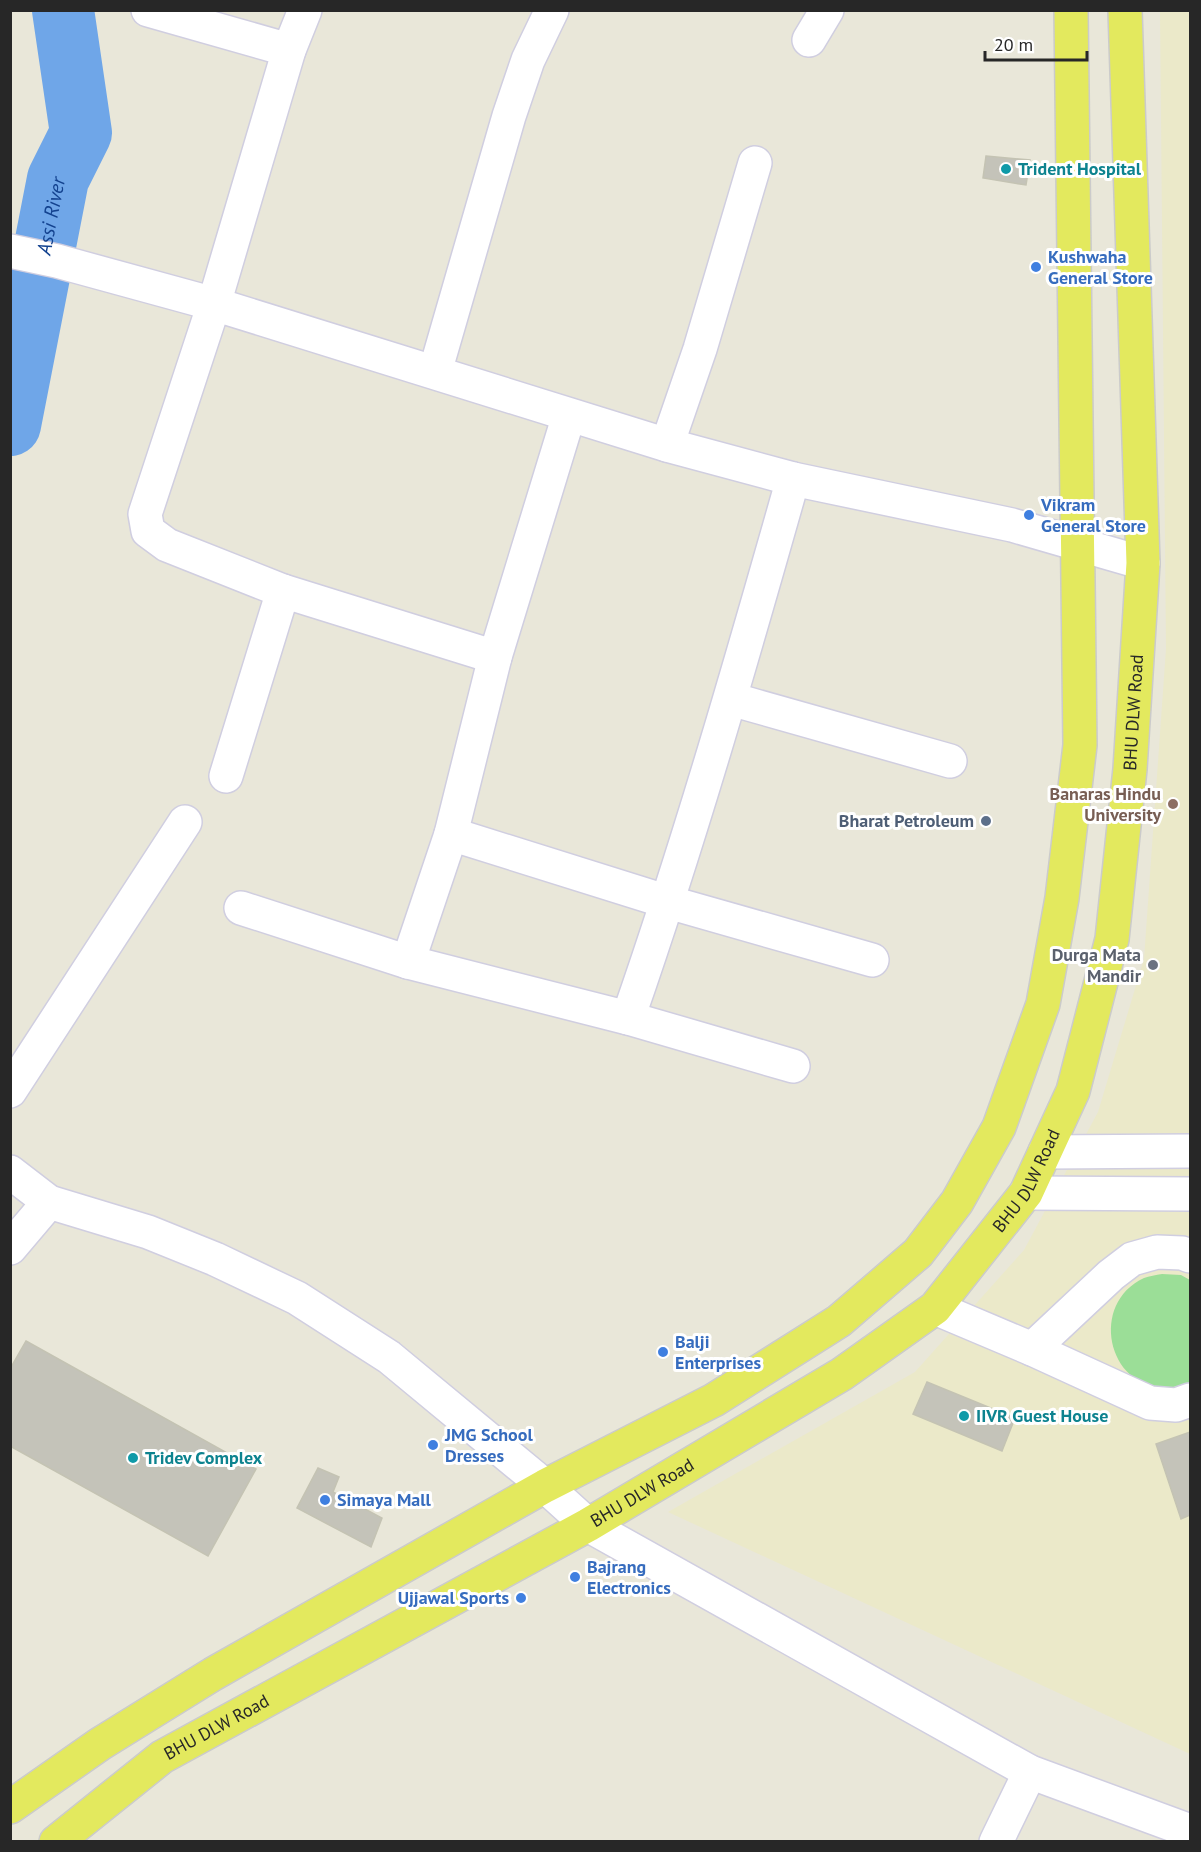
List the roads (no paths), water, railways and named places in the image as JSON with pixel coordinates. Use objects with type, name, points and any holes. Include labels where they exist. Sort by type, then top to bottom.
[{"type":"main road","points":[[10,1807],[100,1744],[213,1674],[545,1486],[714,1400],[839,1321],[918,1253],[957,1202],[999,1127],[1043,1004],[1062,898],[1080,745],[1071,10]]},
{"type":"main road","name":"BHU DLW Road","points":[[56,1842],[162,1757],[588,1525],[842,1374],[934,1308],[1026,1193],[1073,1091],[1112,939],[1130,769],[1143,563],[1125,10]]},
{"type":"street","points":[[148,10],[288,50]]},
{"type":"street","points":[[305,10],[288,50],[214,304],[145,514],[148,531],[167,545],[282,591],[495,657]]},
{"type":"street","points":[[435,372],[509,116],[528,60],[552,10]]},
{"type":"street","points":[[809,40],[827,10]]},
{"type":"street","points":[[668,445],[700,349],[755,163]]},
{"type":"street","points":[[12,251],[214,304],[668,445],[793,479],[1011,525],[1143,563]]},
{"type":"street","points":[[408,962],[451,834],[495,657],[569,414]]},
{"type":"street","points":[[628,1018],[668,902],[731,699],[793,479]]},
{"type":"street","points":[[226,776],[282,591]]},
{"type":"street","points":[[731,699],[950,762]]},
{"type":"street","points":[[10,1091],[185,822]]},
{"type":"street","points":[[451,834],[668,902],[872,960]]},
{"type":"street","points":[[241,908],[408,962],[628,1018],[793,1066]]},
{"type":"street","points":[[1045,1152],[1191,1151]]},
{"type":"street","points":[[10,1172],[49,1203],[148,1232],[215,1259],[297,1298],[389,1357],[545,1486],[588,1525],[1030,1772],[1191,1831]]},
{"type":"street","points":[[1026,1193],[1191,1194]]},
{"type":"street","points":[[10,1248],[49,1203]]},
{"type":"street","points":[[1032,1349],[1111,1275],[1132,1259],[1157,1252],[1182,1253],[1191,1256]]},
{"type":"street","points":[[934,1308],[1032,1349],[1150,1403],[1176,1405],[1191,1400]]},
{"type":"street","points":[[996,1842],[1030,1772]]},
{"type":"waterway","name":"Assi River","points":[[10,425],[58,179],[81,133],[63,10]]},
{"type":"place","name":"Trident Hospital","points":[[1006,169]]},
{"type":"place","name":"Kushwaha General Store","points":[[1036,267]]},
{"type":"place","name":"Vikram General Store","points":[[1029,515]]},
{"type":"place","name":"Banaras Hindu University","points":[[1173,804]]},
{"type":"place","name":"Bharat Petroleum","points":[[986,821]]},
{"type":"place","name":"Durga Mata Mandir","points":[[1153,965]]},
{"type":"place","name":"Balji Enterprises","points":[[663,1352]]},
{"type":"place","name":"IIVR Guest House","points":[[964,1416]]},
{"type":"place","name":"JMG School Dresses","points":[[433,1445]]},
{"type":"place","name":"Tridev Complex","points":[[133,1458]]},
{"type":"place","name":"Simaya Mall","points":[[325,1500]]},
{"type":"place","name":"Bajrang Electronics","points":[[575,1577]]},
{"type":"place","name":"Ujjawal Sports","points":[[521,1598]]}]
